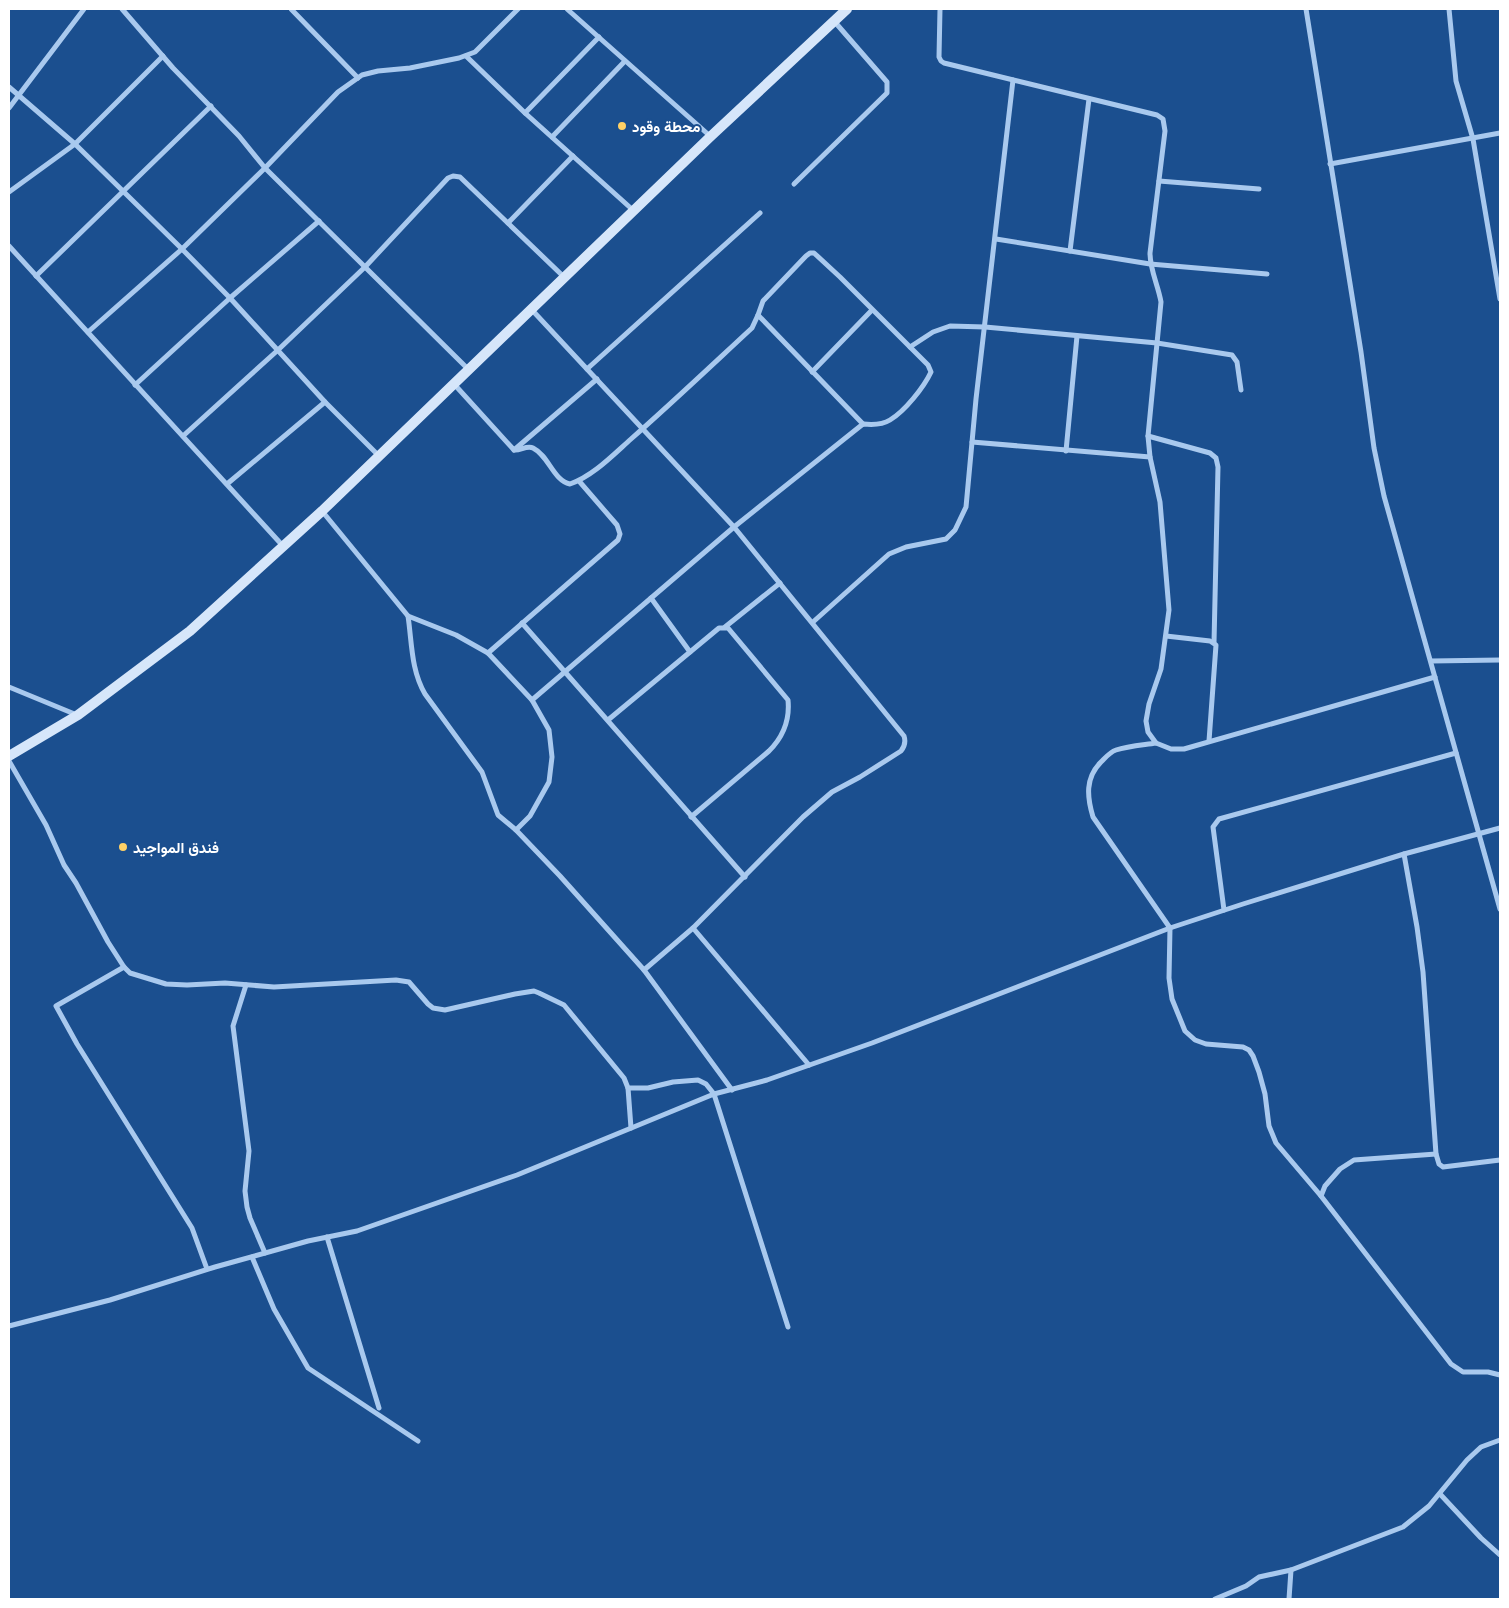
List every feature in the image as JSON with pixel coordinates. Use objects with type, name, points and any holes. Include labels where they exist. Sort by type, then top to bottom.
[{"type":"street","points":[[9,108],[84,9]]},
{"type":"street","points":[[122,9],[163,56],[212,106],[265,168],[469,370]]},
{"type":"street","points":[[291,9],[358,78]]},
{"type":"street","points":[[88,332],[182,248],[265,168],[338,92],[358,78],[378,71],[410,68],[459,58],[475,52],[518,9]]},
{"type":"street","points":[[567,9],[710,137]]},
{"type":"street","points":[[9,756],[78,715],[190,631],[284,547],[710,137],[847,9]]},
{"type":"street","points":[[940,9],[939,57],[941,61],[1157,115],[1163,119],[1165,131],[1150,253],[1150,264],[1161,302],[1148,436],[1150,458],[1161,512],[1169,610],[1161,669],[1148,704],[1146,721],[1148,732],[1156,743]]},
{"type":"street","points":[[1306,9],[1361,352],[1374,448],[1384,496],[1500,907]]},
{"type":"street","points":[[1449,9],[1456,81],[1473,139],[1500,299]]},
{"type":"street","points":[[794,184],[887,93],[887,82],[834,21]]},
{"type":"street","points":[[525,113],[599,37]]},
{"type":"street","points":[[9,192],[75,144],[163,56]]},
{"type":"street","points":[[466,56],[525,113],[634,211]]},
{"type":"street","points":[[552,137],[625,60]]},
{"type":"street","points":[[813,622],[889,554],[906,547],[946,539],[955,530],[966,507],[1013,80]]},
{"type":"street","points":[[9,87],[75,144],[182,248],[325,402],[379,456]]},
{"type":"street","points":[[1070,251],[1089,98]]},
{"type":"street","points":[[36,276],[212,106]]},
{"type":"street","points":[[1330,164],[1500,134]]},
{"type":"street","points":[[508,223],[573,156]]},
{"type":"street","points":[[183,436],[278,350],[365,267],[448,178],[453,176],[460,177],[565,278]]},
{"type":"street","points":[[1159,181],[1259,189]]},
{"type":"street","points":[[587,369],[760,213]]},
{"type":"street","points":[[135,384],[319,221]]},
{"type":"street","points":[[996,239],[1150,264],[1267,274]]},
{"type":"street","points":[[9,246],[284,547]]},
{"type":"street","points":[[514,450],[528,447],[533,448],[561,480],[570,484],[579,481],[611,457],[643,429],[752,328],[763,301],[806,256],[812,253],[840,277],[928,365],[931,372],[913,399],[890,420],[874,425],[863,424],[758,315]]},
{"type":"street","points":[[532,310],[734,527],[904,736],[904,746],[901,751],[860,778],[832,792],[804,817],[693,928],[644,970]]},
{"type":"street","points":[[812,372],[872,310]]},
{"type":"street","points":[[910,347],[933,332],[950,326],[985,327],[1157,343],[1232,355],[1236,362],[1241,390]]},
{"type":"street","points":[[1066,451],[1077,336]]},
{"type":"street","points":[[514,450],[596,379]]},
{"type":"street","points":[[454,384],[514,450]]},
{"type":"street","points":[[227,484],[325,402]]},
{"type":"street","points":[[532,700],[734,527],[863,424]]},
{"type":"street","points":[[1148,436],[1210,453],[1216,458],[1218,467],[1214,643],[1216,645],[1209,741]]},
{"type":"street","points":[[972,442],[1150,458]]},
{"type":"street","points":[[488,653],[618,540],[620,534],[617,525],[579,481]]},
{"type":"street","points":[[322,511],[408,616],[456,635],[488,653],[532,700],[549,730],[552,757],[549,782],[530,816],[516,830]]},
{"type":"street","points":[[608,720],[719,628],[725,627],[780,583]]},
{"type":"street","points":[[651,598],[690,652]]},
{"type":"street","points":[[408,616],[418,682],[482,772],[498,815],[516,830],[560,876],[644,970],[732,1090]]},
{"type":"street","points":[[522,623],[745,877]]},
{"type":"street","points":[[691,817],[777,743],[787,720],[789,710],[788,700],[728,628],[725,627]]},
{"type":"street","points":[[1166,636],[1214,643]]},
{"type":"street","points":[[1431,661],[1500,660]]},
{"type":"street","points":[[1435,676],[1184,749],[1176,750],[1156,743],[1118,749],[1110,753],[1097,766],[1089,780],[1088,799],[1093,817],[1170,928],[1169,978],[1172,999],[1185,1031],[1195,1040],[1206,1044],[1243,1047],[1249,1050],[1259,1072],[1265,1094],[1269,1126],[1276,1143],[1321,1196],[1451,1364],[1463,1372],[1488,1372],[1500,1375]]},
{"type":"street","points":[[9,687],[78,715]]},
{"type":"street","points":[[1224,910],[1213,827],[1219,819],[1456,753]]},
{"type":"street","points":[[9,761],[46,825],[64,865],[124,967],[136,976],[166,984],[225,983],[274,987],[396,980],[409,982],[433,1008],[445,1010],[515,994],[534,992],[564,1005],[624,1078],[628,1088],[631,1128]]},
{"type":"street","points":[[9,1326],[110,1300],[207,1269],[265,1253],[357,1231],[517,1175],[714,1094],[767,1080],[926,1023],[1170,928],[1404,854],[1500,828]]},
{"type":"street","points":[[1404,854],[1418,927],[1436,1154],[1439,1164],[1442,1167],[1500,1160]]},
{"type":"street","points":[[693,928],[809,1065]]},
{"type":"street","points":[[124,967],[56,1006],[82,1052],[192,1228],[207,1269]]},
{"type":"street","points":[[246,985],[233,1026],[250,1151],[245,1191],[247,1207],[265,1253]]},
{"type":"street","points":[[628,1088],[648,1088],[673,1082],[698,1080],[706,1084],[714,1094],[788,1326]]},
{"type":"street","points":[[1321,1196],[1325,1186],[1340,1169],[1354,1160],[1436,1154]]},
{"type":"street","points":[[327,1237],[379,1408]]},
{"type":"street","points":[[252,1257],[274,1309],[308,1368],[418,1441]]},
{"type":"street","points":[[1215,1599],[1246,1586],[1259,1577],[1291,1570],[1403,1527],[1440,1494],[1467,1460],[1481,1447],[1500,1440]]},
{"type":"street","points":[[1440,1494],[1481,1538],[1500,1555]]},
{"type":"street","points":[[1289,1599],[1291,1570]]},
{"type":"place","name":"محطة وقود","points":[[622,126]]},
{"type":"place","name":"فندق المواجيد","points":[[123,847]]}]
